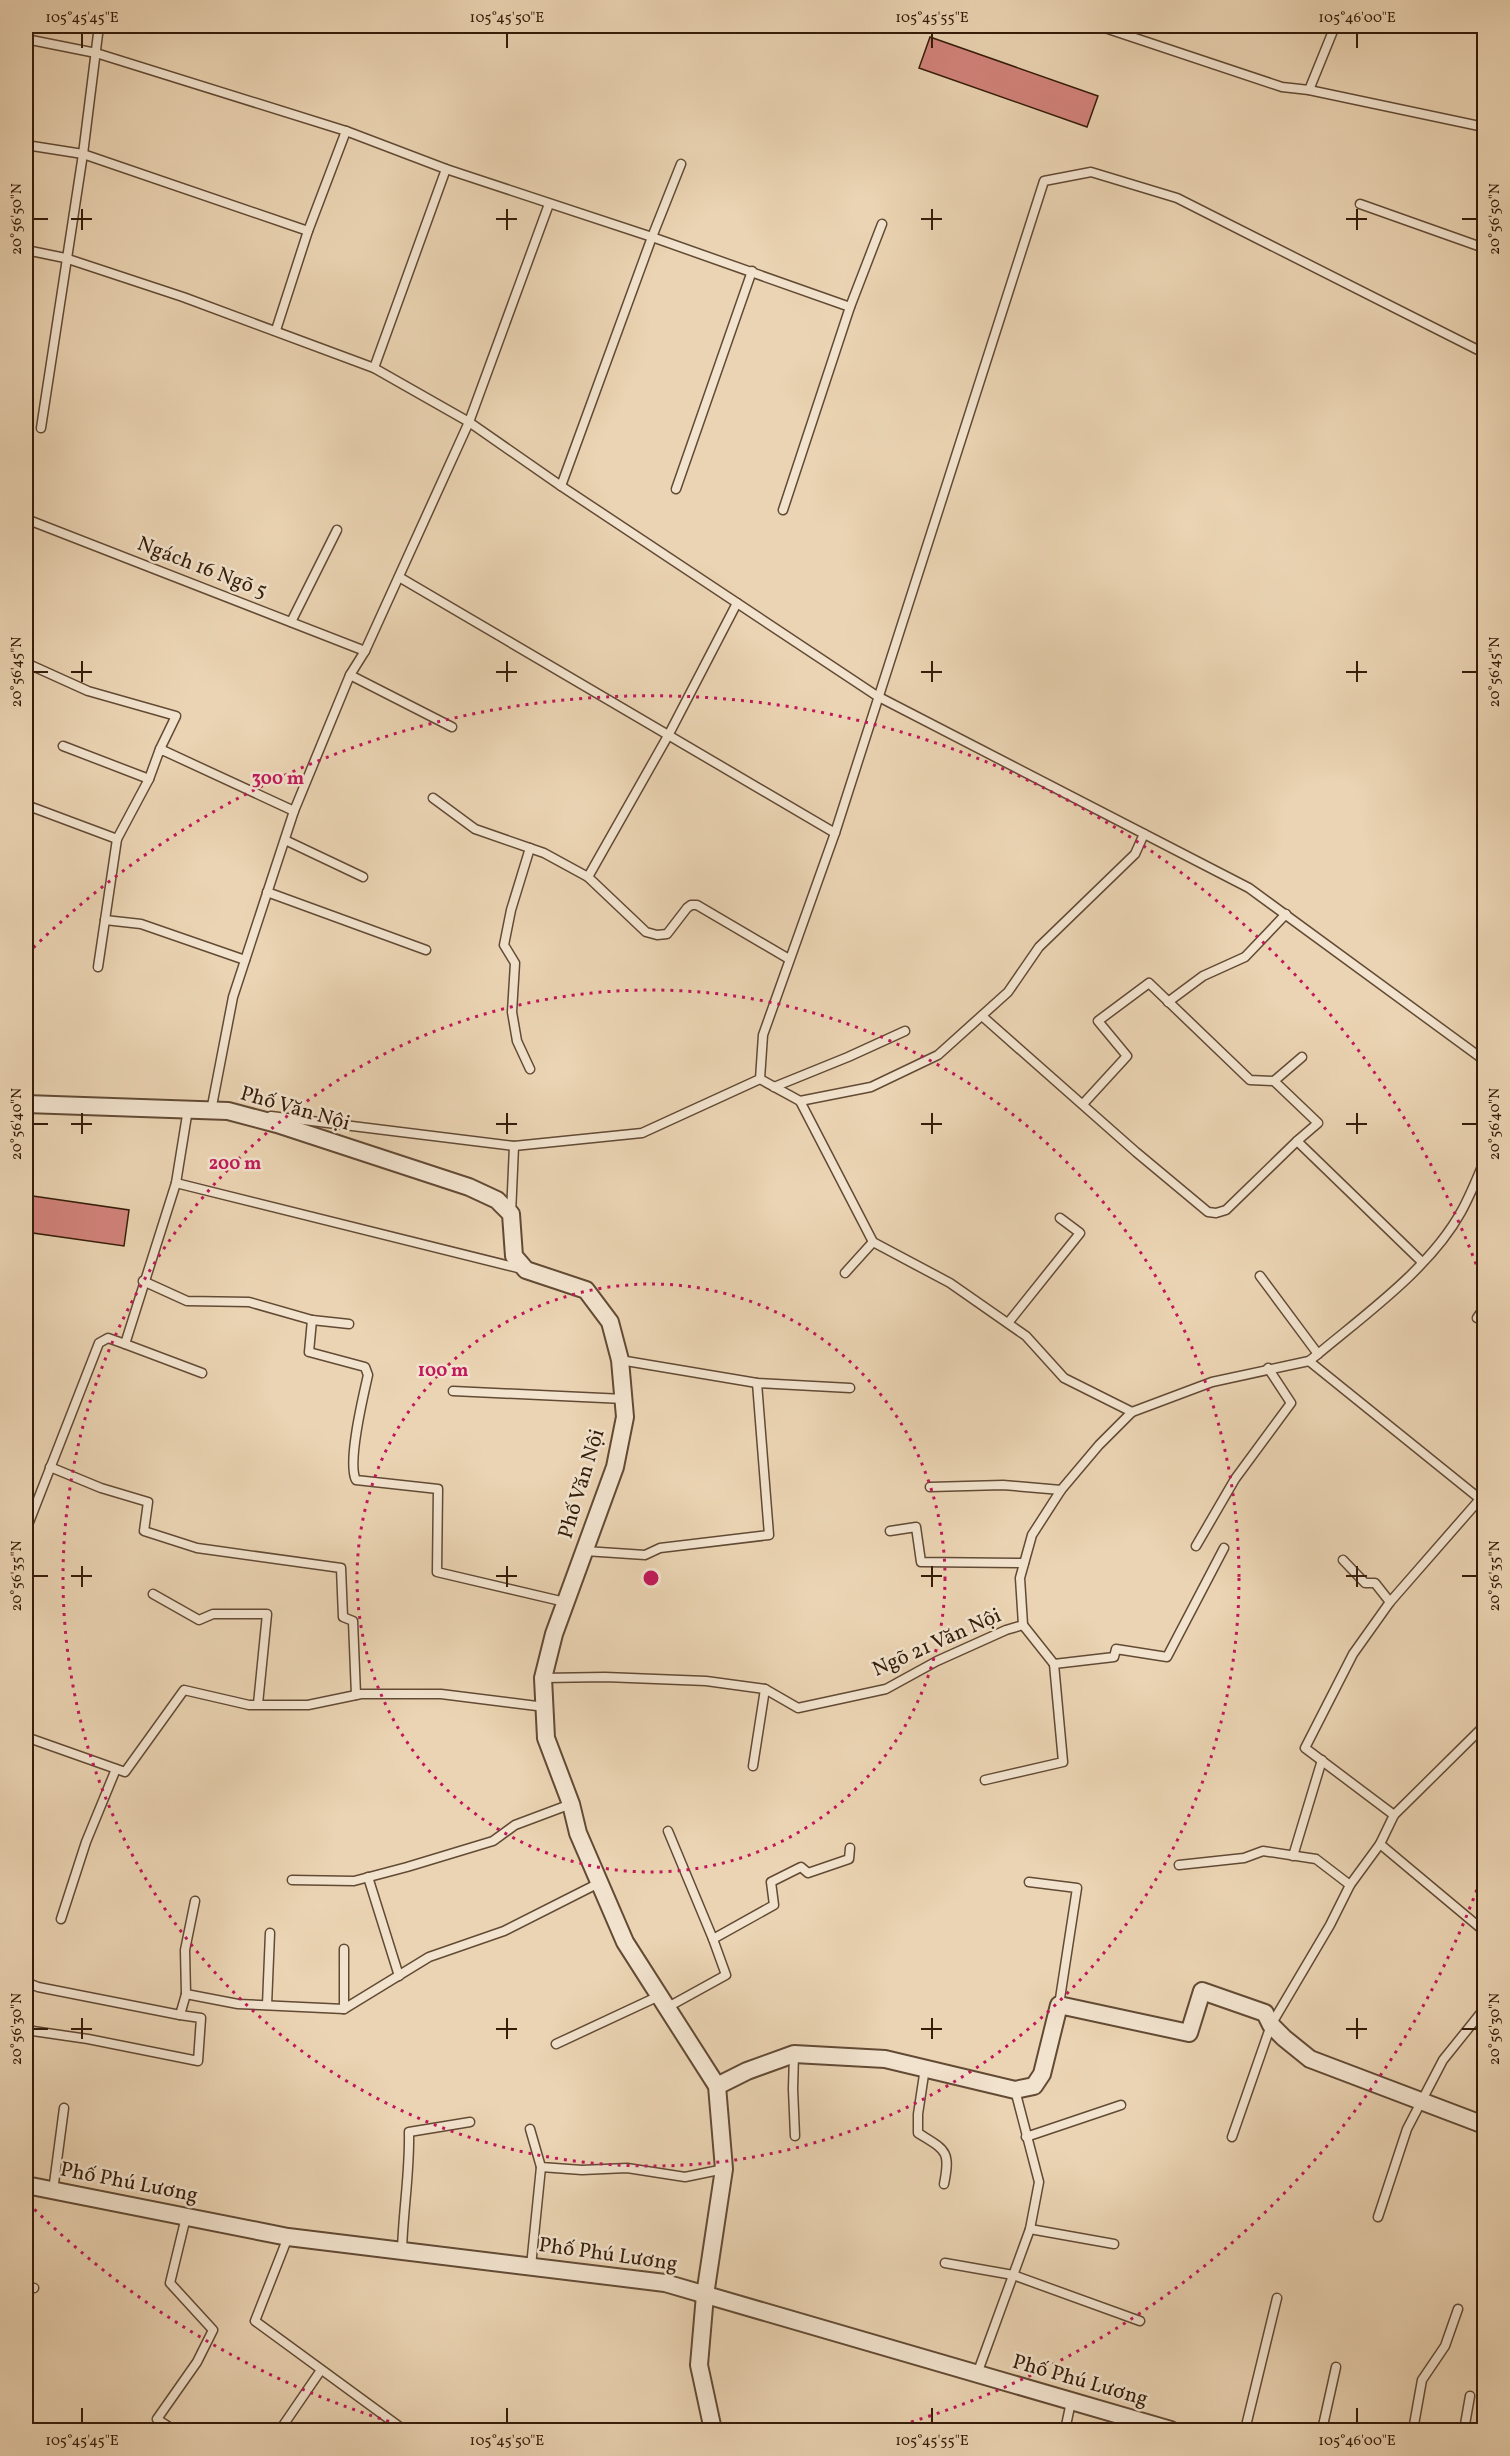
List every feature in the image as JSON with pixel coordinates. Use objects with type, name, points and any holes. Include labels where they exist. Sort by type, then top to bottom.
[{"type":"street","name":"Phố Văn Nội","points":[[26,1104],[228,1111],[277,1124],[469,1187],[497,1200],[511,1214]]},
{"type":"street","points":[[511,1214],[514,1256],[526,1270]]},
{"type":"street","name":"Phố Văn Nội","points":[[526,1270],[586,1290],[610,1322],[620,1360],[625,1417],[615,1467],[554,1634],[543,1678],[546,1738],[571,1804],[578,1833],[625,1942],[717,2086]]},
{"type":"street","points":[[713,2430],[699,2365],[705,2295],[724,2169],[717,2086],[747,2071],[794,2054],[885,2059],[1015,2090],[1034,2086],[1042,2074],[1059,2005],[1189,2033],[1202,1991],[1264,2013],[1271,2025],[1310,2059],[1485,2126]]},
{"type":"street","name":"Phố Phú Lương","points":[[26,2185],[288,2237],[664,2283],[1171,2430]]},
{"type":"lane","points":[[41,428],[65,258],[83,154],[99,26]]},
{"type":"lane","points":[[1099,26],[1282,87],[1309,90],[1485,127]]},
{"type":"lane","points":[[1309,90],[1335,26]]},
{"type":"lane","points":[[1470,26],[1485,30]]},
{"type":"lane","points":[[26,39],[96,53],[346,131],[446,169],[752,271],[850,307]]},
{"type":"lane","points":[[276,330],[308,231],[346,131]]},
{"type":"lane","points":[[26,145],[83,154],[308,231]]},
{"type":"lane","points":[[561,486],[681,164]]},
{"type":"lane","points":[[374,368],[446,169]]},
{"type":"lane","points":[[760,1079],[763,1035],[835,833],[877,696],[1044,181],[1091,172],[1177,198],[1485,353]]},
{"type":"lane","points":[[211,1111],[233,997],[294,811],[350,675],[365,651],[469,422],[549,204]]},
{"type":"lane","points":[[1360,204],[1485,248]]},
{"type":"lane","points":[[783,510],[850,307],[882,224]]},
{"type":"lane","points":[[26,250],[65,258],[276,330],[374,368],[469,422],[561,486],[877,696],[1249,888],[1485,1060]]},
{"type":"lane","points":[[676,489],[752,271]]},
{"type":"lane","name":"Ngách 16 Ngõ 5","points":[[26,519],[365,651]]},
{"type":"lane","points":[[291,622],[337,530]]},
{"type":"lane","points":[[399,577],[835,833]]},
{"type":"lane","points":[[588,877],[669,734],[737,603]]},
{"type":"lane","points":[[26,663],[88,691],[176,716],[149,779],[117,839],[98,968]]},
{"type":"lane","points":[[350,675],[452,727]]},
{"type":"lane","points":[[63,746],[149,779]]},
{"type":"lane","points":[[160,749],[294,811]]},
{"type":"lane","points":[[433,798],[475,829],[565,862],[588,877],[646,932],[657,935],[667,934],[690,905],[697,905],[789,959]]},
{"type":"lane","points":[[26,805],[117,839]]},
{"type":"lane","points":[[800,1101],[871,1087],[938,1055],[1008,992],[1039,947],[1135,854],[1144,834]]},
{"type":"lane","points":[[285,840],[363,877]]},
{"type":"lane","points":[[530,848],[511,910],[504,945],[515,963],[512,1012],[517,1041],[531,1069]]},
{"type":"lane","points":[[267,892],[426,950]]},
{"type":"lane","points":[[1168,1002],[1203,976],[1245,957],[1286,914]]},
{"type":"lane","points":[[105,920],[141,924],[245,960]]},
{"type":"lane","points":[[982,1016],[1136,1152],[1208,1212],[1216,1213],[1226,1210],[1318,1123],[1274,1081],[1250,1080],[1149,983],[1098,1021],[1127,1056],[1083,1104]]},
{"type":"lane","points":[[774,1087],[905,1031]]},
{"type":"lane","points":[[1274,1081],[1302,1057]]},
{"type":"lane","points":[[760,1079],[800,1101],[873,1242],[950,1283],[1026,1335],[1064,1378],[1132,1412]]},
{"type":"lane","points":[[228,1111],[514,1146],[642,1133],[760,1079]]},
{"type":"lane","points":[[125,1344],[143,1281],[176,1183],[188,1109]]},
{"type":"lane","points":[[1297,1141],[1422,1262]]},
{"type":"lane","points":[[511,1214],[514,1146]]},
{"type":"lane","points":[[1023,1625],[1020,1578],[1032,1534],[1061,1490],[1099,1445],[1132,1412],[1212,1382],[1268,1368],[1309,1361],[1411,1275],[1461,1213],[1485,1162]]},
{"type":"lane","points":[[176,1183],[526,1270]]},
{"type":"lane","points":[[1008,1323],[1080,1233],[1060,1218]]},
{"type":"lane","points":[[845,1273],[873,1242]]},
{"type":"lane","points":[[1260,1276],[1318,1354]]},
{"type":"lane","points":[[143,1281],[187,1301],[249,1302],[312,1320],[349,1324]]},
{"type":"lane","points":[[1477,1318],[1485,1308]]},
{"type":"lane","points":[[312,1320],[309,1352],[365,1367],[368,1375],[355,1445],[353,1475],[356,1480],[438,1489],[436,1572],[565,1602]]},
{"type":"lane","points":[[26,1530],[99,1343],[108,1338],[202,1373]]},
{"type":"lane","points":[[620,1360],[757,1383],[850,1388]]},
{"type":"lane","points":[[1309,1361],[1482,1497],[1390,1602],[1353,1654],[1305,1748],[1394,1815]]},
{"type":"lane","points":[[1196,1546],[1235,1479],[1291,1403],[1268,1368]]},
{"type":"lane","points":[[585,1551],[645,1555],[660,1548],[769,1535],[757,1383]]},
{"type":"lane","points":[[453,1391],[624,1399]]},
{"type":"lane","points":[[50,1467],[101,1488],[148,1502],[144,1531],[197,1548],[341,1568],[343,1617],[353,1621],[356,1695]]},
{"type":"lane","points":[[930,1487],[1003,1485],[1061,1490]]},
{"type":"lane","points":[[890,1531],[916,1527],[921,1562],[1024,1563]]},
{"type":"lane","points":[[985,1780],[1063,1762],[1054,1664],[1114,1657],[1116,1648],[1167,1657],[1224,1548]]},
{"type":"lane","points":[[1344,1560],[1365,1583],[1375,1583],[1390,1602]]},
{"type":"lane","points":[[153,1594],[198,1620],[213,1614],[267,1614],[258,1704]]},
{"type":"lane","name":"Ngõ 21 Văn Nội","points":[[543,1678],[605,1677],[706,1681],[765,1689],[798,1708],[886,1689],[937,1661],[1006,1630],[1023,1625],[1054,1664]]},
{"type":"lane","points":[[753,1766],[765,1689]]},
{"type":"lane","points":[[26,1737],[125,1772],[184,1690],[249,1705],[308,1705],[356,1695],[441,1694],[545,1707]]},
{"type":"lane","points":[[1232,2137],[1271,2025],[1330,1925],[1350,1885],[1380,1844],[1394,1815],[1485,1726]]},
{"type":"lane","points":[[1293,1856],[1322,1760]]},
{"type":"lane","points":[[60,1919],[86,1842],[117,1769]]},
{"type":"lane","points":[[291,1880],[354,1881],[493,1841],[515,1825],[571,1804]]},
{"type":"lane","points":[[556,2044],[726,1975],[668,1831]]},
{"type":"lane","points":[[1380,1844],[1485,1931]]},
{"type":"lane","points":[[712,1939],[774,1905],[771,1882],[801,1867],[808,1873],[849,1859],[850,1848]]},
{"type":"lane","points":[[1179,1865],[1244,1858],[1263,1851],[1316,1859],[1350,1885]]},
{"type":"lane","points":[[368,1877],[399,1976]]},
{"type":"lane","points":[[1029,1882],[1077,1888],[1059,2005]]},
{"type":"lane","points":[[186,1994],[238,2004],[344,2009],[429,1957],[504,1931],[599,1883]]},
{"type":"lane","points":[[180,2015],[186,1994],[185,1950],[195,1901]]},
{"type":"lane","points":[[267,2005],[270,1933]]},
{"type":"lane","points":[[344,1949],[344,2009]]},
{"type":"lane","points":[[26,1982],[38,1987],[201,2018],[198,2061],[88,2039],[26,2030]]},
{"type":"lane","points":[[1378,2217],[1407,2129],[1443,2060],[1485,2009]]},
{"type":"lane","points":[[794,2054],[795,2136]]},
{"type":"lane","points":[[925,2068],[918,2114],[918,2133],[942,2148],[948,2162],[945,2184]]},
{"type":"lane","points":[[977,2374],[1030,2229],[1039,2182],[1015,2090]]},
{"type":"lane","points":[[1026,2137],[1121,2105]]},
{"type":"lane","points":[[53,2191],[64,2108]]},
{"type":"lane","points":[[402,2251],[409,2132],[470,2122]]},
{"type":"lane","points":[[530,2129],[541,2167],[531,2266]]},
{"type":"lane","points":[[541,2167],[582,2170],[627,2168],[685,2178],[724,2169]]},
{"type":"lane","points":[[174,2430],[158,2419],[197,2362],[213,2330],[170,2283],[186,2217]]},
{"type":"lane","points":[[1030,2229],[1114,2244]]},
{"type":"lane","points":[[288,2237],[255,2321],[404,2430]]},
{"type":"lane","points":[[945,2263],[1013,2275],[1140,2321]]},
{"type":"lane","points":[[1245,2430],[1277,2298]]},
{"type":"lane","points":[[1413,2430],[1422,2380],[1445,2346],[1458,2309]]},
{"type":"lane","points":[[1322,2430],[1336,2367]]},
{"type":"lane","points":[[280,2430],[321,2370]]},
{"type":"lane","points":[[1464,2430],[1470,2396]]},
{"type":"lane","points":[[1065,2430],[1071,2402]]},
{"type":"building","points":[[930,37],[1098,96],[1087,127],[919,68]]},
{"type":"building","points":[[26,1195],[129,1210],[124,1246],[26,1232]]}]
